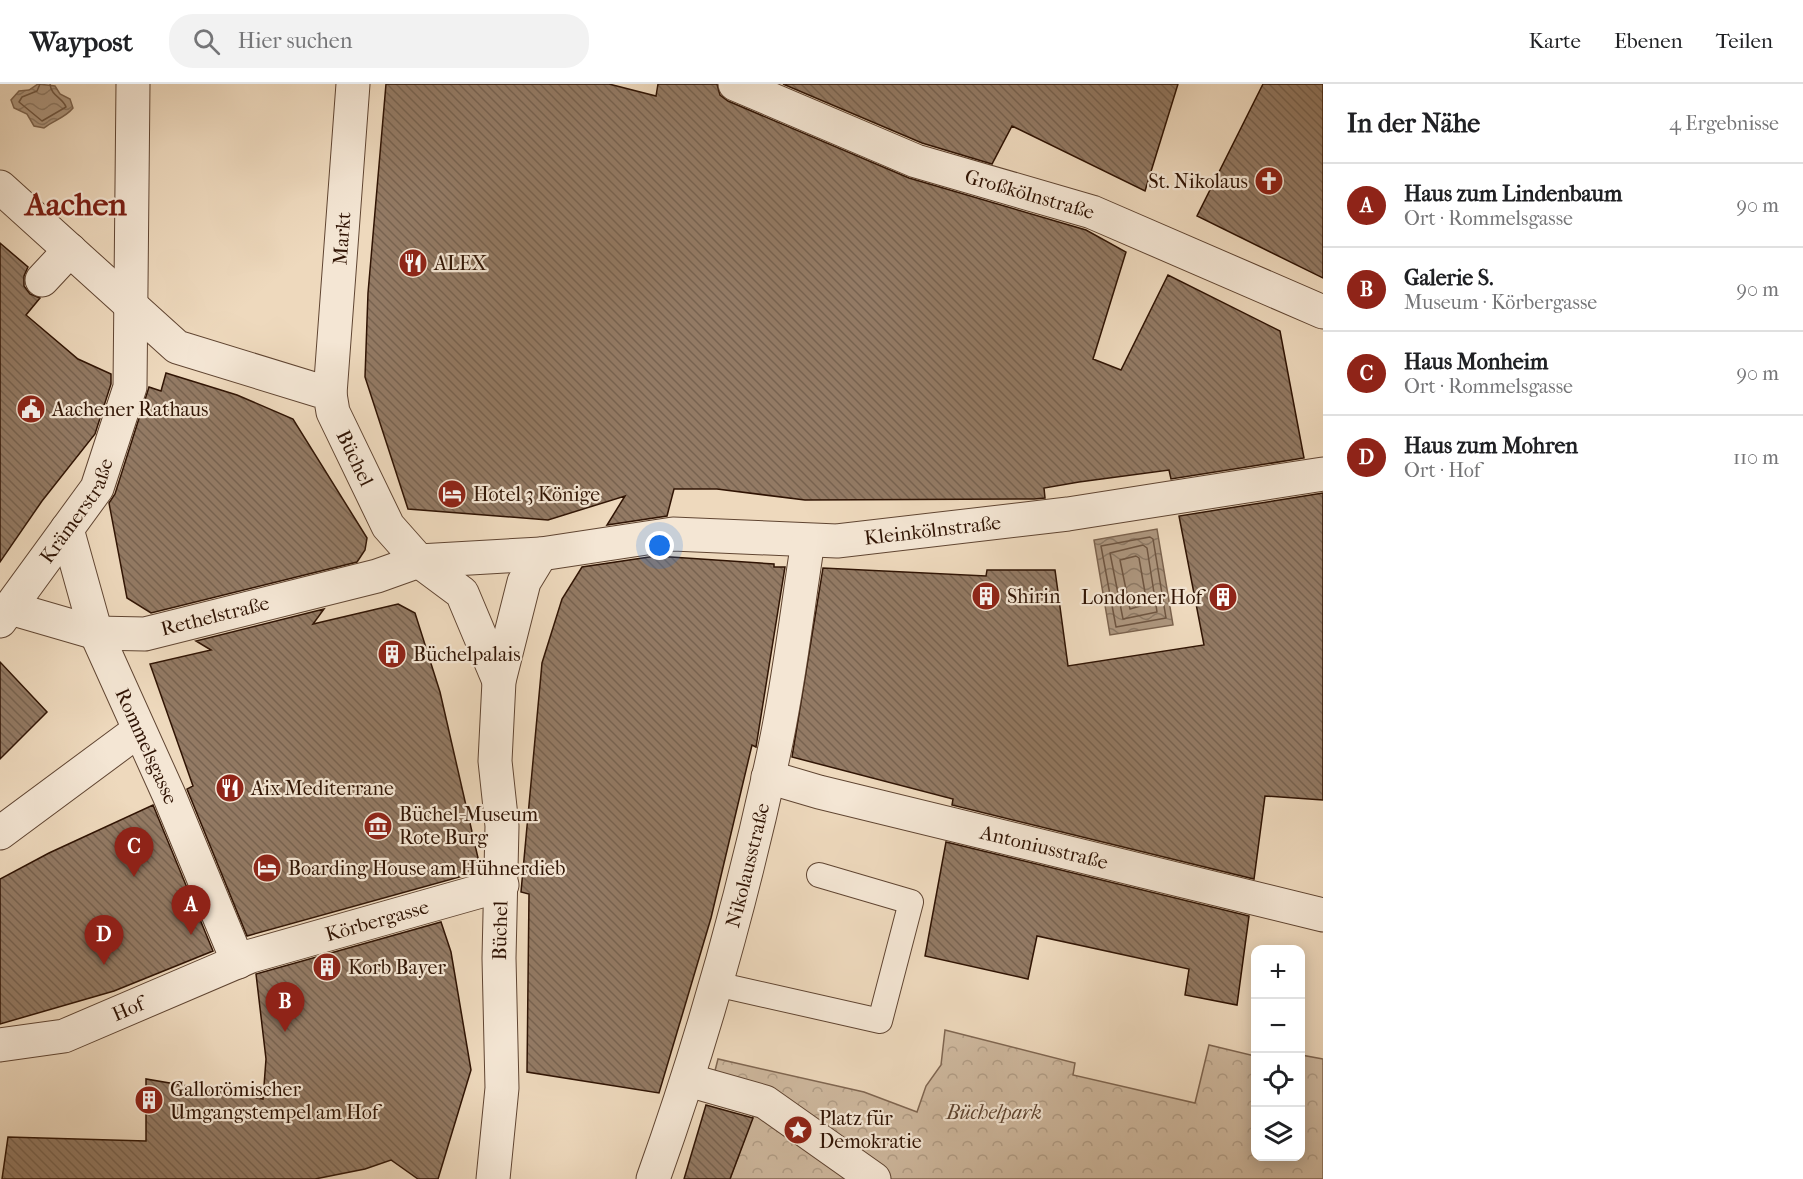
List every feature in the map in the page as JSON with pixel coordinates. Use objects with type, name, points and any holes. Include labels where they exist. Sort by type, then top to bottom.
[{"type":"street","points":[[132,307],[133,84]]},
{"type":"street","name":"Markt","points":[[332,403],[353,84]]},
{"type":"street","name":"Großkölnstraße","points":[[735,84],[916,161],[1092,212],[1323,312]]},
{"type":"street","points":[[0,187],[177,347],[332,403]]},
{"type":"street","points":[[42,279],[70,250]]},
{"type":"street","name":"Krämerstraße","points":[[5,615],[96,488],[130,387],[132,307]]},
{"type":"street","name":"Büchel","points":[[332,403],[388,526],[419,561],[462,593],[499,681]]},
{"type":"street","name":"Kleinkölnstraße","points":[[541,554],[673,534],[808,541],[849,539],[1068,514],[1323,474]]},
{"type":"street","name":"Rommelsgasse","points":[[67,529],[96,633],[245,959]]},
{"type":"street","name":"Nikolausstraße","points":[[653,1179],[688,1080],[716,984],[768,777],[808,541]]},
{"type":"street","points":[[419,561],[541,554]]},
{"type":"street","name":"Büchel","points":[[493,1179],[502,1088],[499,958],[502,826],[495,761],[499,681],[524,582],[541,554]]},
{"type":"street","name":"Rethelstraße","points":[[5,615],[96,633],[145,634],[377,576],[419,561]]},
{"type":"street","points":[[0,833],[139,730]]},
{"type":"street","name":"Antoniusstraße","points":[[768,777],[819,792],[1323,915]]},
{"type":"street","name":"Körbergasse","points":[[245,959],[502,885]]},
{"type":"street","name":"Hof","points":[[0,1044],[64,1036],[245,959]]},
{"type":"street","points":[[688,1080],[765,1102],[874,1179]]},
{"type":"lane","points":[[716,984],[880,1021],[910,902],[819,875]]},
{"type":"green space","name":"Büchelpark","points":[[945,1030],[1075,1063],[1073,1075],[1195,1103],[1209,1045],[1251,1055],[1251,1161],[1305,1161],[1305,1056],[1323,1059],[1323,1179],[730,1179],[755,1110],[708,1098],[718,1059],[864,1092],[917,1112],[926,1086],[941,1065]]},
{"type":"water","points":[[38,84],[55,86],[60,94],[70,99],[73,108],[44,128],[34,126],[27,114],[14,108],[11,100],[19,91],[29,90]]},
{"type":"water","points":[[1157,529],[1173,625],[1110,635],[1094,540]]},
{"type":"building","points":[[386,84],[609,84],[656,96],[658,84],[717,84],[720,95],[728,101],[909,178],[1086,230],[1126,252],[1093,359],[1121,370],[1168,275],[1280,331],[1304,458],[1171,479],[1169,470],[1079,482],[1044,488],[1045,498],[1034,499],[805,500],[717,489],[674,489],[667,516],[607,525],[625,496],[548,520],[408,509],[365,377],[368,293]]},
{"type":"building","points":[[783,84],[1178,84],[1145,191],[1012,126],[992,164],[922,143]]},
{"type":"building","name":"St. Nikolaus","points":[[1263,84],[1323,84],[1323,278],[1197,216]]},
{"type":"building","name":"Aachener Rathaus","points":[[0,243],[28,267],[24,276],[24,286],[30,294],[40,298],[26,315],[78,359],[111,374],[111,384],[95,434],[42,501],[0,562]]},
{"type":"building","points":[[166,373],[237,395],[293,419],[367,538],[365,550],[357,562],[151,613],[127,598],[109,503],[115,494],[149,387],[161,391]]},
{"type":"building","points":[[1323,493],[1323,800],[1265,796],[1254,879],[952,805],[953,799],[792,757],[823,568],[986,576],[987,570],[1055,570],[1068,666],[1204,645],[1179,516]]},
{"type":"building","points":[[656,556],[774,564],[774,567],[785,567],[756,747],[752,745],[711,918],[659,1093],[527,1072],[529,894],[521,892],[542,663],[562,599],[582,567]]},
{"type":"building","points":[[398,604],[415,613],[440,692],[481,871],[247,936],[187,789],[193,786],[150,664],[211,650],[196,641],[324,609],[313,624]]},
{"type":"building","points":[[0,662],[47,712],[0,759]]},
{"type":"building","points":[[153,805],[213,951],[114,991],[0,1024],[0,879],[49,853]]},
{"type":"building","points":[[946,842],[1249,916],[1237,1005],[1185,995],[1189,969],[1037,936],[1028,979],[925,956]]},
{"type":"building","points":[[441,922],[451,952],[471,1070],[438,1179],[418,1179],[391,1160],[365,1169],[315,1179],[2,1179],[8,1137],[146,1141],[146,1079],[263,1099],[266,1059],[256,974]]},
{"type":"building","points":[[706,1105],[753,1118],[730,1179],[684,1179]]},
{"type":"place","name":"St. Nikolaus","points":[[1269,181]]},
{"type":"place","name":"ALEX","points":[[413,263]]},
{"type":"place","name":"Aachener Rathaus","points":[[31,409]]},
{"type":"place","name":"Hotel 3 Könige","points":[[452,494]]},
{"type":"place","name":"Shirin","points":[[986,596]]},
{"type":"place","name":"Londoner Hof","points":[[1223,597]]},
{"type":"place","name":"Büchelpalais","points":[[392,654]]},
{"type":"place","name":"Aix Mediterrane","points":[[230,788]]},
{"type":"place","name":"Büchel-Museum Rote Burg","points":[[378,826]]},
{"type":"place","name":"Boarding House am Hühnerdieb","points":[[267,868]]},
{"type":"place","name":"Haus Monheim","points":[[134,877]]},
{"type":"place","name":"Haus zum Lindenbaum","points":[[191,935]]},
{"type":"place","name":"Haus zum Mohren","points":[[104,965]]},
{"type":"place","name":"Korb Bayer","points":[[327,967]]},
{"type":"place","name":"Galerie S.","points":[[285,1032]]},
{"type":"place","name":"Gallorömischer Umgangstempel am Hof","points":[[149,1100]]},
{"type":"place","name":"Platz für Demokratie","points":[[798,1130]]},
{"type":"district","name":"Aachen","points":[[76,204]]}]
